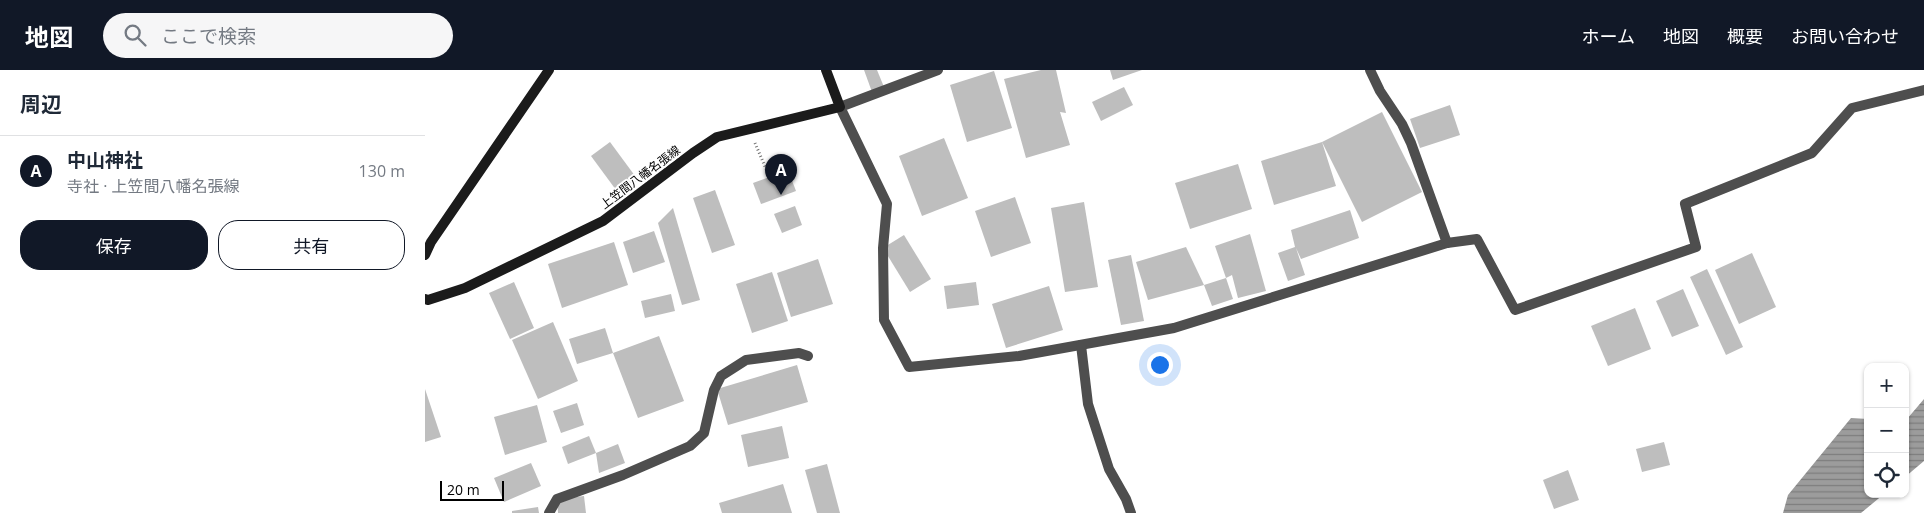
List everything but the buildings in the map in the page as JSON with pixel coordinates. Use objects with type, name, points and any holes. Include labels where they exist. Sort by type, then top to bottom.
[{"type":"main road","points":[[425,255],[431,242],[549,70]]},
{"type":"main road","points":[[826,70],[840,107]]},
{"type":"main road","name":"上笠間八幡名張線","points":[[425,299],[428,300],[465,288],[603,221],[717,137],[840,107]]},
{"type":"street","points":[[938,70],[840,107],[887,204],[883,248],[884,320],[909,367],[1019,356],[1174,328],[1447,243],[1477,239],[1515,310],[1696,246],[1685,204],[1812,153],[1852,108],[1924,90]]},
{"type":"street","points":[[1370,70],[1380,91],[1402,124],[1411,143],[1447,243]]},
{"type":"street","points":[[1081,345],[1088,404],[1109,469],[1126,499],[1131,513]]},
{"type":"street","points":[[549,513],[557,499],[623,475],[690,446],[704,434],[714,390],[721,376],[746,360],[799,353],[808,356]]},
{"type":"path","points":[[749,129],[767,169]]},
{"type":"shaded area","points":[[1924,399],[1924,461],[1909,474],[1909,453],[1909,417]]},
{"type":"shaded area","points":[[1851,418],[1864,419],[1864,498],[1879,498],[1861,513],[1783,513],[1788,495]]},
{"type":"place","name":"中山神社","points":[[781,195]]}]
